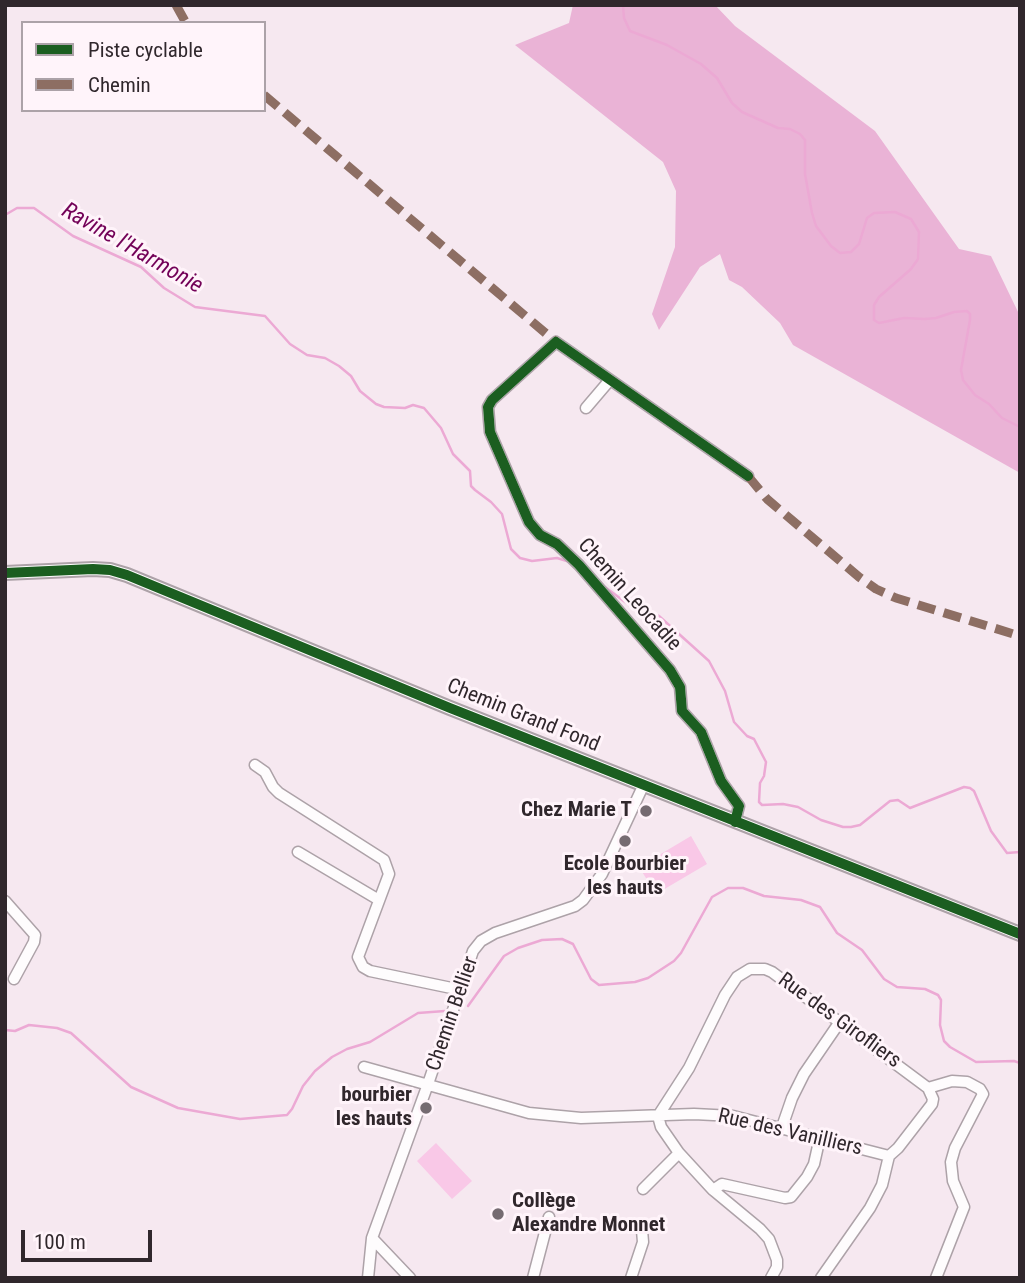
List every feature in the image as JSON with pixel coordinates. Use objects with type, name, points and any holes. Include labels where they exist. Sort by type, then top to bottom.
[{"type":"street","name":"Chemin Leocadie","points":[[609,381],[556,342],[492,400],[487,415],[490,432],[525,515],[534,529],[557,544],[579,565],[670,670],[680,687],[682,711],[701,732],[719,777],[739,806],[735,822]]},
{"type":"street","points":[[586,408],[609,381],[748,476]]},
{"type":"street","name":"Chemin Grand Fond","points":[[5,573],[93,569],[127,575],[450,708],[1020,934]]},
{"type":"street","points":[[255,765],[265,772],[279,793],[384,860],[388,874],[358,957],[363,967],[370,971],[461,990]]},
{"type":"street","name":"Chemin Bellier","points":[[368,1278],[372,1238],[473,951],[481,941],[495,933],[583,901],[602,874],[644,785]]},
{"type":"street","points":[[298,852],[379,900]]},
{"type":"street","points":[[5,901],[35,935],[34,942],[14,979]]},
{"type":"street","name":"Rue des Girofliers","points":[[658,1116],[700,1048],[730,985],[750,969],[772,972],[928,1088]]},
{"type":"street","points":[[782,1127],[804,1074],[839,1023]]},
{"type":"street","name":"Rue des Vanilliers","points":[[364,1067],[529,1113],[572,1118],[694,1114],[733,1116],[889,1156],[882,1185],[870,1208],[821,1278]]},
{"type":"street","points":[[889,1156],[932,1104],[933,1099],[928,1088],[952,1081],[967,1082],[980,1089],[983,1094],[955,1148],[951,1162],[953,1181],[964,1207],[936,1278]]},
{"type":"street","points":[[658,1116],[662,1128],[679,1153],[713,1190],[769,1239],[777,1260],[777,1267],[771,1278]]},
{"type":"street","points":[[713,1190],[722,1184],[791,1197],[814,1164],[820,1137]]},
{"type":"street","points":[[643,1189],[679,1153]]},
{"type":"street","points":[[533,1278],[550,1217]]},
{"type":"street","points":[[631,1278],[643,1242],[642,1230]]},
{"type":"street","points":[[372,1238],[410,1278]]},
{"type":"shaded area","points":[[573,5],[715,5],[735,26],[875,131],[959,249],[991,256],[1020,316],[1020,473],[793,345],[780,323],[742,287],[729,280],[720,254],[700,267],[659,330],[652,314],[675,247],[676,191],[663,162],[515,45],[569,23]]},
{"type":"shaded area","points":[[691,836],[707,864],[656,894],[639,867]]},
{"type":"shaded area","points":[[436,1143],[472,1181],[452,1199],[417,1161]]},
{"type":"waterway","points":[[623,5],[624,18],[630,31],[667,45],[701,64],[717,78],[732,103],[742,112],[778,128],[790,129],[800,134],[805,140],[805,174],[816,226],[840,253],[851,252],[859,244],[867,218],[874,213],[895,212],[911,219],[919,232],[918,259],[911,269],[879,297],[874,305],[874,320],[879,323],[904,318],[936,318],[967,311],[970,320],[961,370],[963,380],[975,395],[989,404],[1002,418],[1020,427]]},
{"type":"waterway","name":"Ravine l'Harmonie","points":[[5,215],[17,208],[34,208],[73,236],[141,267],[164,288],[195,307],[265,316],[290,344],[307,355],[325,358],[339,366],[351,376],[360,391],[376,404],[384,407],[405,408],[413,405],[424,408],[441,428],[453,454],[470,471],[471,486],[502,514],[511,549],[520,558],[532,561],[557,558],[570,562]]},
{"type":"waterway","name":"Ravine l'Harmonie","points":[[601,584],[633,608],[659,616],[709,661],[725,691],[734,722],[747,736],[754,739],[766,762],[760,783],[759,802],[762,805],[783,804],[798,807],[821,820],[851,827],[860,825],[890,801],[898,800],[910,808],[964,787],[970,788],[974,791],[991,831],[1007,853],[1020,852]]},
{"type":"waterway","points":[[468,1006],[504,956],[542,940],[562,939],[573,944],[591,979],[599,985],[635,982],[648,978],[674,961],[681,953],[712,897],[728,888],[743,888],[764,896],[801,900],[820,907],[837,933],[862,950],[884,979],[897,987],[925,989],[938,995],[941,1000],[940,1025],[944,1041],[950,1047],[976,1062],[1020,1063]]},
{"type":"waterway","points":[[5,1030],[15,1031],[29,1025],[57,1028],[71,1033],[131,1087],[178,1108],[240,1119],[287,1115],[303,1086],[315,1071],[332,1057],[370,1042],[418,1013],[445,1011]]},
{"type":"marked path","points":[[176,5],[185,21]]},
{"type":"marked path","points":[[266,97],[556,342]]},
{"type":"marked path","points":[[748,476],[767,499],[876,589],[896,598],[1020,636]]},
{"type":"cycle path","points":[[735,822],[739,806],[721,781],[701,732],[682,711],[680,687],[670,670],[579,565],[557,544],[540,535],[529,522],[490,432],[488,407],[492,400],[556,342],[748,476]]},
{"type":"cycle path","points":[[5,573],[93,569],[127,575],[450,708],[1020,934]]},
{"type":"place","name":"Chez Marie T","points":[[646,811]]},
{"type":"place","name":"Ecole Bourbier les hauts","points":[[625,841]]},
{"type":"place","name":"bourbier les hauts","points":[[426,1108]]},
{"type":"place","name":"Collège Alexandre Monnet","points":[[498,1214]]}]
